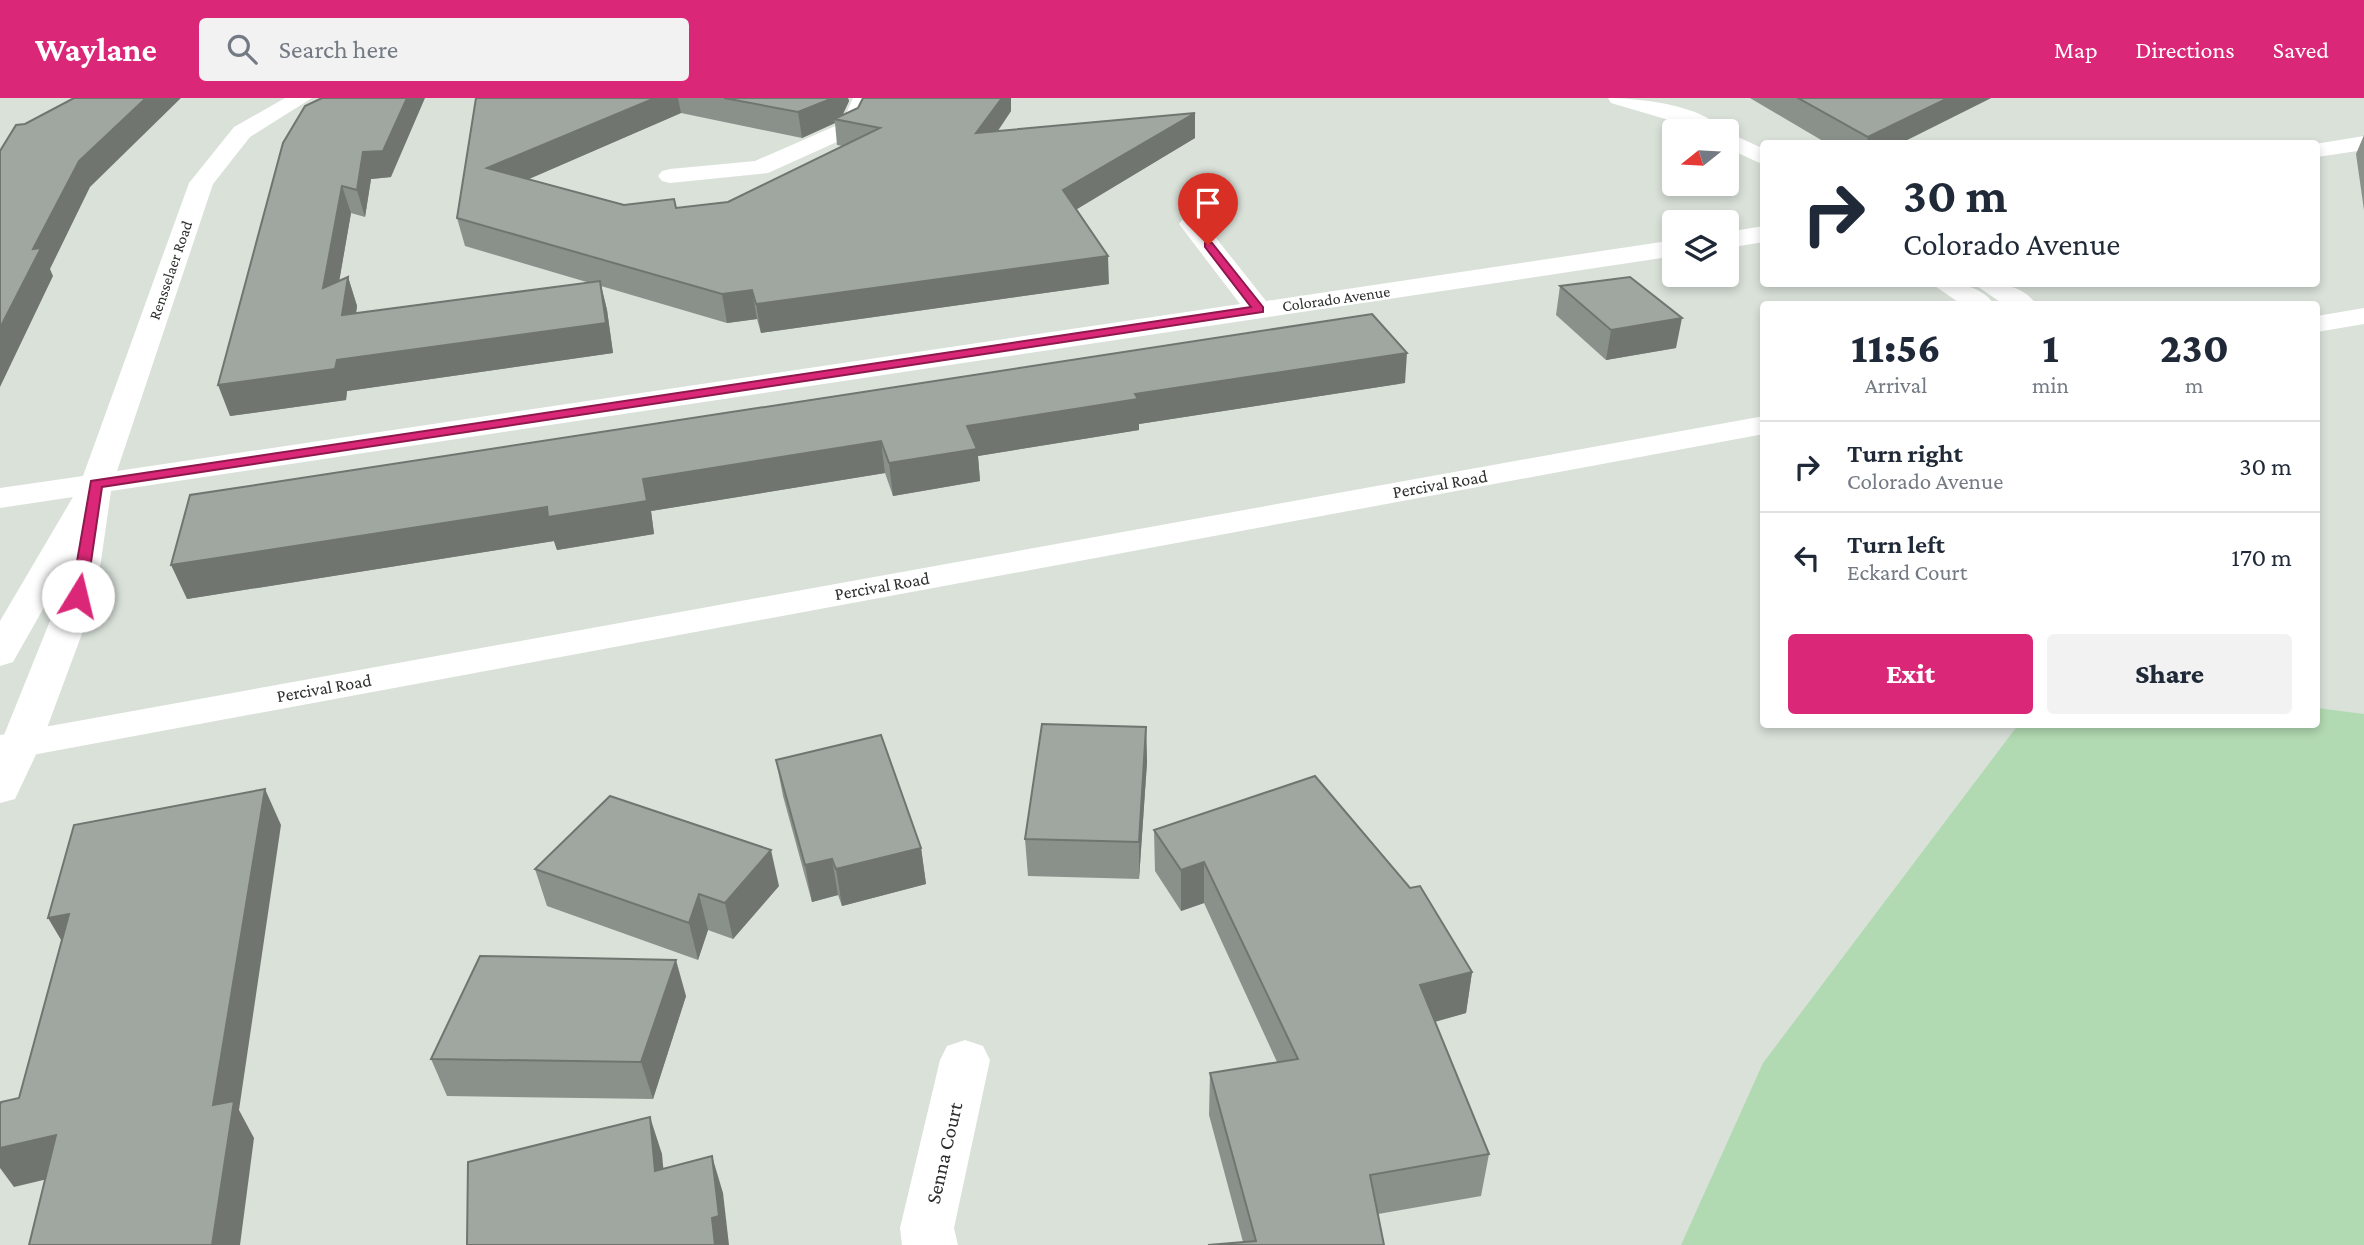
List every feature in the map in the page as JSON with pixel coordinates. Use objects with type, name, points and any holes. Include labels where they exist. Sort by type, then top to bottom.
[{"type":"street","name":"Rensselaer Road","points":[[0,789],[10,746],[78,596],[96,484],[201,183],[242,132],[301,98]]},
{"type":"street","points":[[670,176],[760,168],[852,127],[864,98]]},
{"type":"street","points":[[1626,99],[1690,119]]},
{"type":"street","points":[[2320,150],[2364,143]]},
{"type":"street","points":[[1740,146],[1760,156]]},
{"type":"street","points":[[1192,223],[1259,310]]},
{"type":"street","points":[[1739,238],[1760,235]]},
{"type":"street","name":"Colorado Avenue","points":[[0,498],[1662,250]]},
{"type":"street","points":[[1951,287],[1975,301]]},
{"type":"street","points":[[1993,287],[2017,301]]},
{"type":"street","points":[[2320,323],[2364,316]]},
{"type":"street","name":"Percival Road","points":[[10,746],[1760,426]]},
{"type":"street","name":"Rensselaer Road","points":[[0,654],[96,484]]},
{"type":"street","name":"Senna Court","points":[[930,1245],[927,1228],[965,1060]]},
{"type":"green space","points":[[2320,708],[2364,714],[2364,1245],[1681,1245],[1763,1063],[2016,728],[2320,728]]},
{"type":"building","points":[[74,98],[146,98],[79,161],[33,249],[41,248],[0,328],[0,151],[16,125],[25,124]]},
{"type":"building","points":[[322,98],[407,98],[383,151],[363,152],[357,190],[342,186],[323,288],[348,277],[342,315],[600,281],[606,323],[337,360],[335,369],[218,385],[283,143],[305,106]]},
{"type":"building","points":[[476,98],[655,98],[487,168],[624,205],[674,199],[676,208],[728,202],[880,128],[834,119],[858,108],[863,98],[1002,98],[976,133],[1195,113],[1063,190],[1108,256],[756,304],[752,290],[722,294],[457,218]]},
{"type":"building","points":[[724,98],[833,98],[798,112]]},
{"type":"building","points":[[1798,98],[1948,98],[1868,137]]},
{"type":"building","points":[[1630,277],[1682,318],[1611,330],[1560,286]]},
{"type":"building","points":[[1372,314],[1407,353],[1135,394],[1138,399],[967,426],[977,449],[889,463],[881,441],[643,479],[647,501],[548,517],[547,507],[171,565],[190,495]]},
{"type":"building","points":[[1042,724],[1146,727],[1139,842],[1025,839]]},
{"type":"building","points":[[881,735],[921,848],[836,869],[832,859],[805,865],[776,760]]},
{"type":"building","points":[[1315,776],[1410,888],[1420,886],[1472,972],[1420,985],[1489,1154],[1370,1175],[1384,1245],[1208,1245],[1256,1241],[1210,1073],[1298,1059],[1204,862],[1181,870],[1154,830]]},
{"type":"building","points":[[265,789],[213,1105],[234,1101],[212,1245],[29,1245],[56,1135],[0,1148],[0,1105],[1,1102],[19,1098],[69,914],[48,918],[74,825]]},
{"type":"building","points":[[610,796],[771,850],[725,903],[699,894],[689,923],[535,869]]},
{"type":"building","points":[[480,956],[676,960],[641,1062],[431,1059]]},
{"type":"building","points":[[650,1117],[655,1171],[712,1156],[719,1216],[712,1218],[715,1245],[467,1245],[468,1162]]},
{"type":"route","points":[[78,596],[96,484],[1259,310],[1208,245]]}]
